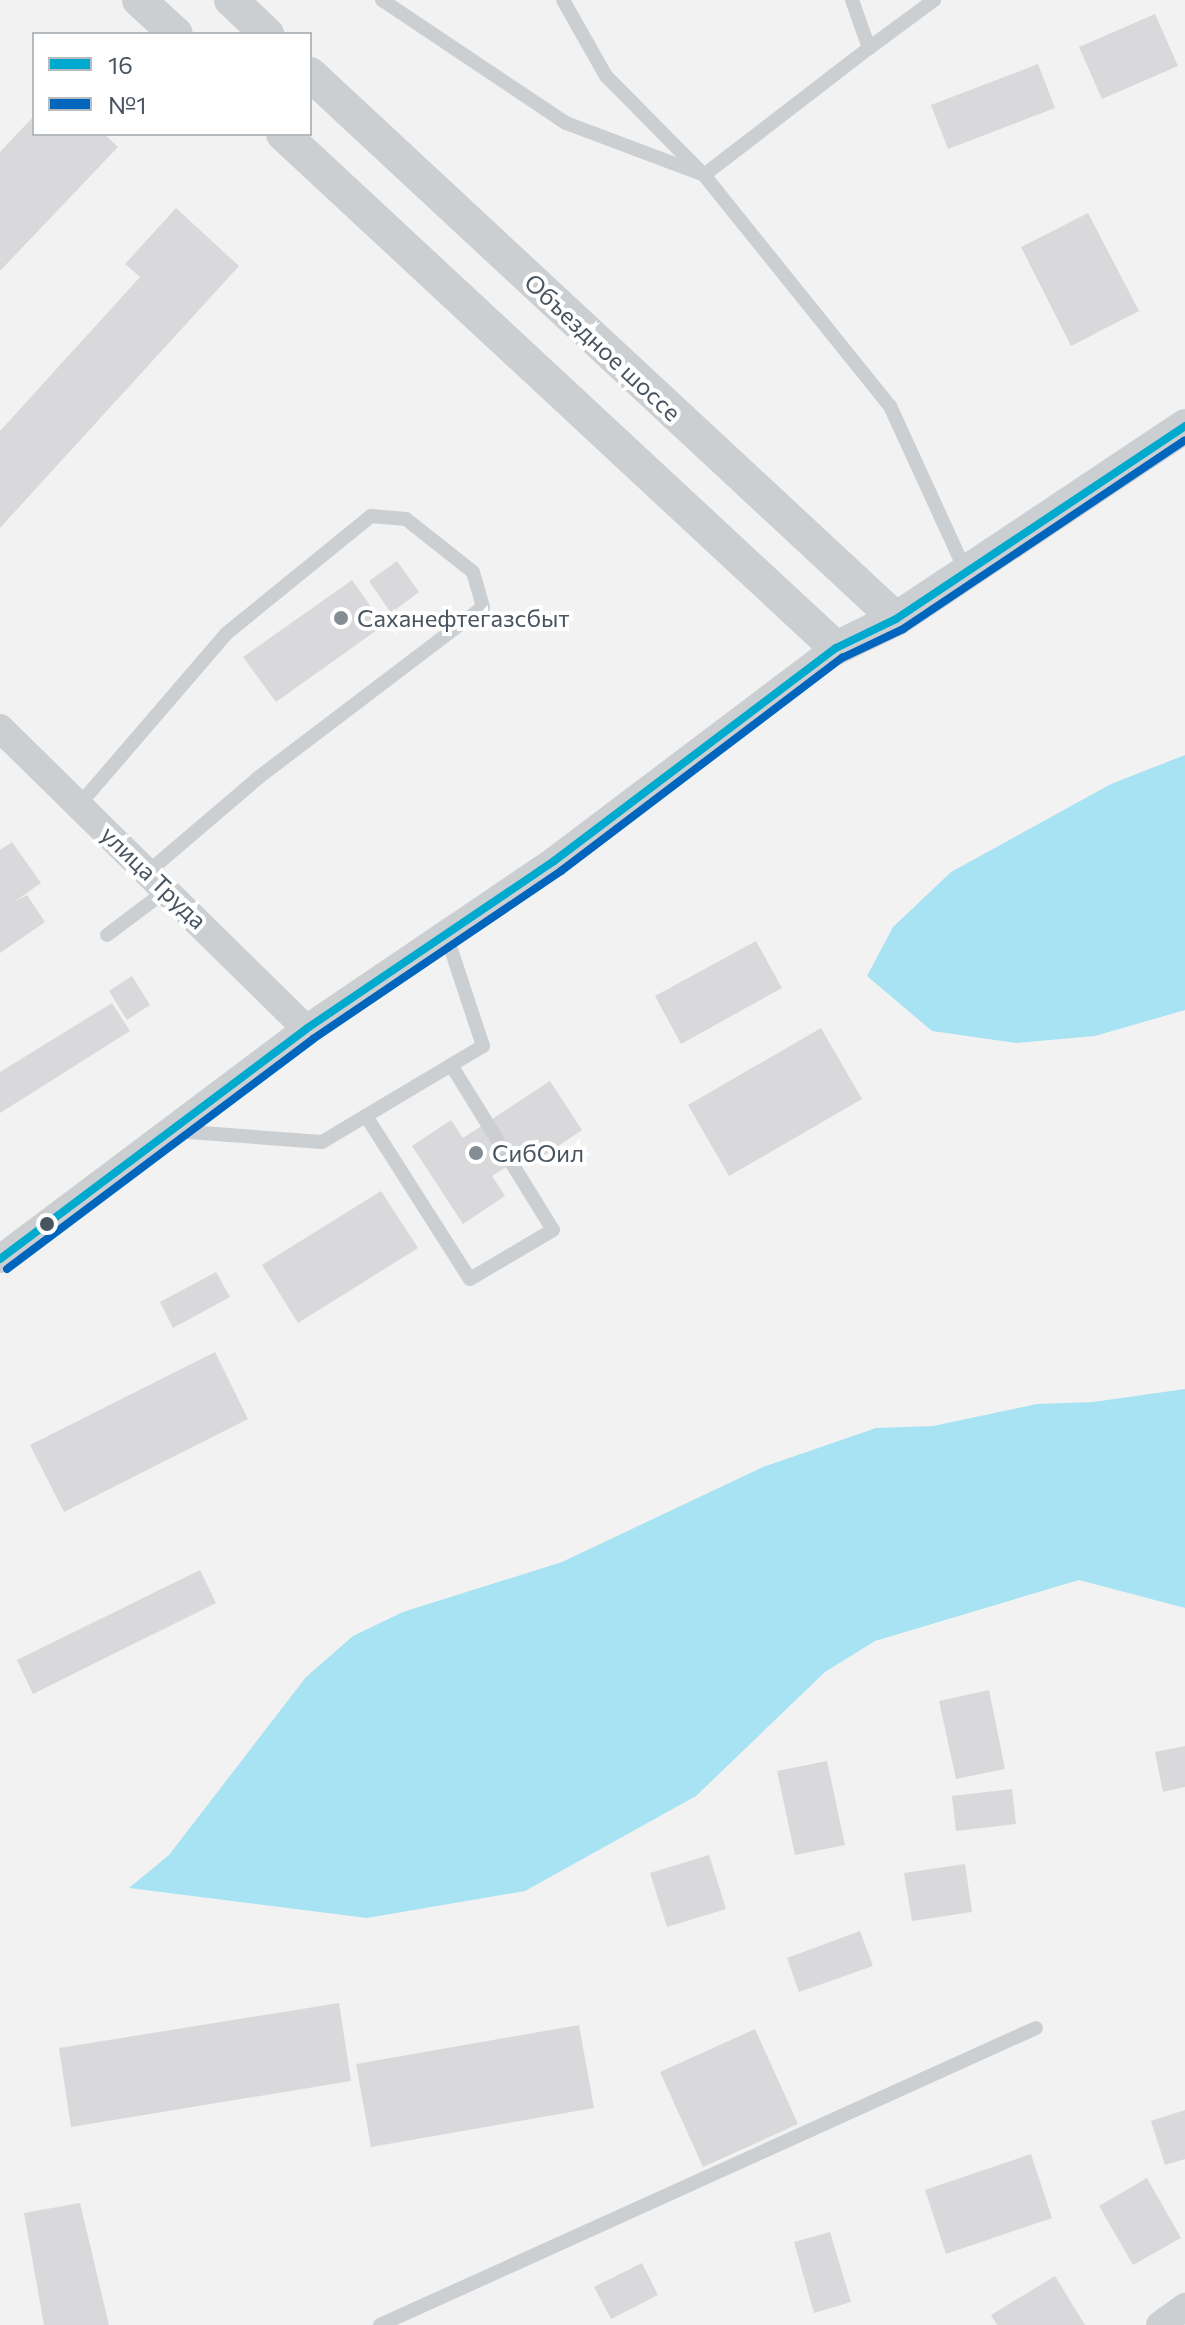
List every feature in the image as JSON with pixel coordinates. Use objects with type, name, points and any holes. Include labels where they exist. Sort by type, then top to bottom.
[{"type":"street","points":[[139,0],[174,32]]},
{"type":"street","points":[[231,0],[265,32]]},
{"type":"street","name":"Объездное шоссе","points":[[312,76],[896,619]]},
{"type":"street","points":[[285,136],[836,648]]},
{"type":"street","points":[[0,1259],[306,1029],[554,861],[836,648],[896,619],[1185,426]]},
{"type":"street","name":"улица Труда","points":[[0,728],[306,1029]]},
{"type":"street","points":[[1160,2325],[1185,2307]]},
{"type":"lane","points":[[382,0],[566,123],[704,175]]},
{"type":"lane","points":[[563,0],[606,76],[704,175],[890,406],[966,573]]},
{"type":"lane","points":[[852,0],[869,48]]},
{"type":"lane","points":[[704,175],[934,0]]},
{"type":"lane","points":[[79,805],[227,633],[371,516],[406,519],[473,572],[483,607],[258,778],[107,935]]},
{"type":"lane","points":[[175,1130],[322,1142],[483,1046],[446,934]]},
{"type":"lane","points":[[366,1116],[470,1279],[553,1230],[451,1065]]},
{"type":"lane","points":[[380,2325],[1036,2028]]},
{"type":"water","points":[[1185,755],[1185,1010],[1095,1036],[1016,1043],[932,1031],[867,976],[893,927],[951,872],[1111,784]]},
{"type":"water","points":[[1185,1389],[1185,1608],[1079,1580],[875,1641],[825,1672],[696,1796],[525,1891],[367,1918],[129,1888],[169,1855],[306,1677],[353,1636],[403,1612],[562,1562],[763,1467],[876,1428],[933,1426],[1037,1404],[1093,1402]]},
{"type":"building","points":[[1155,14],[1178,66],[1102,99],[1079,47]]},
{"type":"building","points":[[1038,64],[1055,108],[948,149],[931,105]]},
{"type":"building","points":[[32,118],[32,136],[106,136],[118,147],[0,271],[0,152]]},
{"type":"building","points":[[176,208],[239,266],[0,528],[0,431],[140,277],[125,264]]},
{"type":"building","points":[[1088,213],[1139,311],[1071,346],[1021,247]]},
{"type":"building","points":[[397,561],[419,592],[391,613],[369,581]]},
{"type":"building","points":[[352,580],[384,625],[276,702],[243,657]]},
{"type":"building","points":[[12,842],[41,883],[14,902],[27,895],[45,922],[0,953],[0,850]]},
{"type":"building","points":[[756,941],[782,988],[681,1044],[655,996]]},
{"type":"building","points":[[132,976],[150,1005],[127,1020],[109,991]]},
{"type":"building","points":[[112,1003],[130,1031],[0,1113],[0,1072]]},
{"type":"building","points":[[821,1028],[862,1099],[729,1176],[688,1105]]},
{"type":"building","points":[[550,1081],[582,1130],[536,1161],[530,1152],[492,1176],[505,1196],[463,1224],[412,1146],[451,1120],[463,1138]]},
{"type":"building","points":[[381,1191],[418,1248],[298,1323],[262,1265]]},
{"type":"building","points":[[216,1272],[230,1297],[173,1328],[160,1302]]},
{"type":"building","points":[[215,1352],[248,1419],[64,1512],[30,1445]]},
{"type":"building","points":[[200,1570],[216,1603],[33,1694],[17,1660]]},
{"type":"building","points":[[989,1690],[1005,1769],[956,1779],[939,1701]]},
{"type":"building","points":[[1185,1746],[1185,1787],[1163,1792],[1155,1752]]},
{"type":"building","points":[[827,1761],[845,1845],[795,1855],[777,1771]]},
{"type":"building","points":[[1012,1789],[1016,1824],[956,1831],[952,1796]]},
{"type":"building","points":[[709,1855],[726,1909],[667,1927],[650,1873]]},
{"type":"building","points":[[965,1864],[972,1912],[912,1921],[904,1873]]},
{"type":"building","points":[[860,1931],[873,1966],[799,1992],[787,1958]]},
{"type":"building","points":[[339,2003],[351,2081],[71,2127],[59,2048]]},
{"type":"building","points":[[579,2025],[594,2108],[371,2147],[356,2064]]},
{"type":"building","points":[[755,2029],[798,2124],[703,2167],[660,2072]]},
{"type":"building","points":[[1185,2110],[1185,2159],[1165,2165],[1151,2121]]},
{"type":"building","points":[[1031,2154],[1052,2218],[946,2254],[925,2190]]},
{"type":"building","points":[[1147,2178],[1181,2238],[1133,2265],[1099,2206]]},
{"type":"building","points":[[80,2203],[109,2325],[44,2325],[24,2213]]},
{"type":"building","points":[[830,2232],[851,2302],[814,2313],[794,2242]]},
{"type":"building","points":[[642,2263],[658,2295],[611,2319],[594,2287]]},
{"type":"building","points":[[1055,2276],[1085,2325],[997,2325],[991,2315]]},
{"type":"transit line","name":"16","points":[[0,1259],[306,1029],[554,861],[836,648],[896,619],[1185,426]]},
{"type":"transit line","name":"№1","points":[[7,1269],[313,1039],[561,871],[842,658],[903,629],[1185,440]]},
{"type":"place","name":"Саханефтегазсбыт","points":[[341,618]]},
{"type":"place","name":"СибОил","points":[[476,1153]]}]
